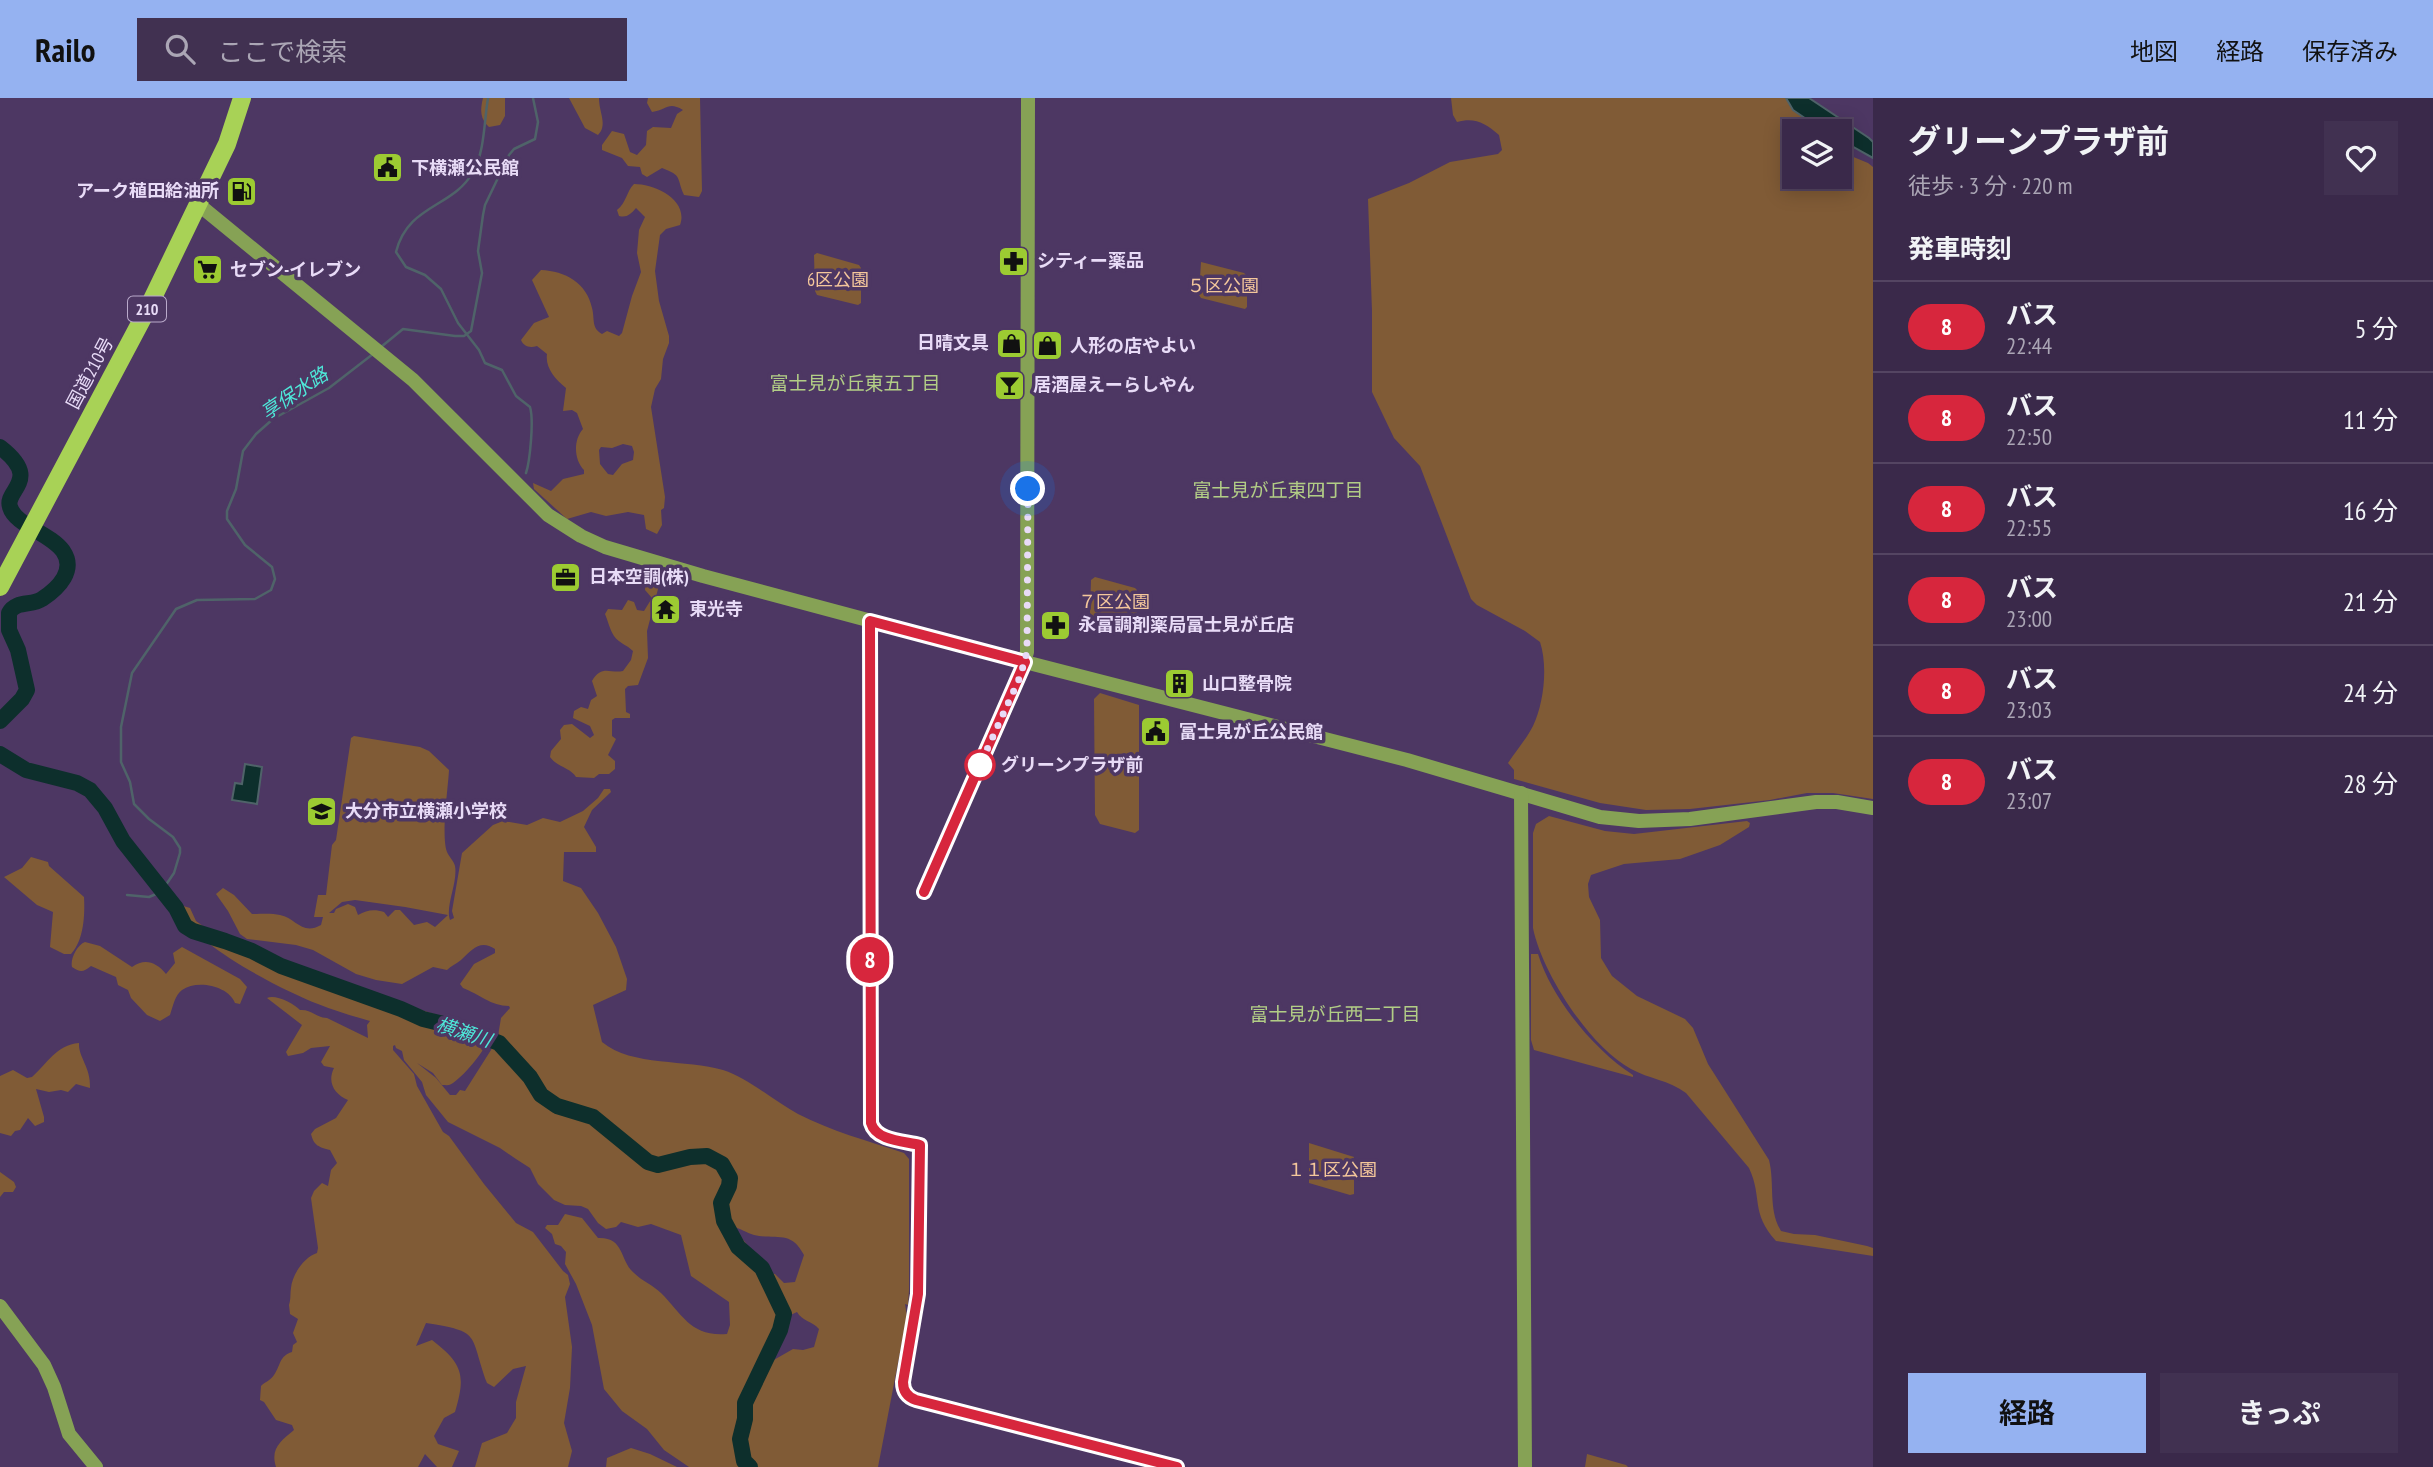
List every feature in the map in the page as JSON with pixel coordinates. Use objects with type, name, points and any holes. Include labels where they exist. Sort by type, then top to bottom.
[{"type":"highway","name":"国道210号","points":[[0,587],[136,332],[227,144],[242,98]]},
{"type":"street","points":[[924,892],[1025,662],[1028,645],[1028,98]]},
{"type":"street","points":[[198,204],[404,373],[541,509],[597,544],[870,621],[1407,760],[1588,814],[1630,820],[1690,819],[1805,802],[1837,802],[1873,808]]},
{"type":"street","points":[[870,621],[871,1123],[873,1130],[879,1135],[920,1145],[918,1294],[903,1382],[904,1390],[916,1400],[1177,1467]]},
{"type":"street","points":[[1521,793],[1525,1467]]},
{"type":"street","points":[[0,1306],[39,1357],[54,1387],[69,1434],[96,1467]]},
{"type":"green space","points":[[483,98],[505,98],[505,116],[500,125],[489,127],[484,121],[481,110]]},
{"type":"green space","points":[[569,98],[599,98],[603,123],[598,135],[585,128]]},
{"type":"green space","points":[[648,98],[700,98],[702,191],[699,197],[684,195],[678,178],[669,171],[662,168],[647,177],[642,174],[640,167],[628,166],[622,158],[602,150],[602,145],[612,131],[624,134],[630,152],[637,155],[646,145],[647,131],[653,127],[671,128],[677,114],[683,110],[671,106],[652,112],[647,103]]},
{"type":"green space","points":[[1451,98],[1790,98],[1808,119],[1782,119],[1782,189],[1852,189],[1852,156],[1873,167],[1873,799],[1833,793],[1807,793],[1690,809],[1646,810],[1600,803],[1514,779],[1514,770],[1508,763],[1533,726],[1542,696],[1544,662],[1540,642],[1471,599],[1420,466],[1394,438],[1372,392],[1368,199],[1409,183],[1450,162],[1498,154],[1502,150],[1499,135],[1489,127],[1475,121],[1457,122],[1453,115]]},
{"type":"green space","points":[[634,184],[660,190],[675,201],[681,216],[680,225],[666,229],[660,235],[655,271],[659,301],[669,336],[661,379],[655,389],[651,407],[665,497],[664,508],[661,510],[662,525],[657,534],[646,529],[644,515],[628,512],[606,516],[591,512],[567,519],[534,489],[533,483],[551,491],[563,479],[584,474],[576,450],[583,429],[577,413],[572,410],[563,411],[566,388],[552,373],[547,354],[537,346],[526,346],[521,340],[534,323],[549,317],[532,280],[541,270],[566,276],[580,285],[589,299],[599,332],[602,334],[607,331],[619,336],[622,333],[641,272],[637,253],[639,230],[645,217],[636,208],[629,215],[619,216],[617,210]],"holes":[[[623,444],[632,446],[633,460],[622,464],[613,475],[608,474],[600,464],[601,447],[612,448]]]},
{"type":"green space","name":"6区公園","points":[[817,253],[859,265],[861,303],[858,305],[817,295],[814,255]]},
{"type":"green space","name":"５区公園","points":[[1201,262],[1247,276],[1245,309],[1201,298]]},
{"type":"green space","name":"７区公園","points":[[1095,577],[1137,590],[1137,624],[1133,626],[1090,613],[1091,580]]},
{"type":"green space","points":[[652,578],[657,581],[658,589],[647,631],[648,658],[638,685],[625,689],[626,712],[630,714],[630,718],[612,720],[612,736],[616,739],[608,755],[615,761],[615,769],[609,774],[599,774],[594,778],[576,777],[550,757],[551,751],[561,739],[560,730],[564,725],[572,724],[590,738],[594,735],[590,726],[573,718],[574,711],[581,707],[588,709],[591,700],[597,696],[592,681],[596,676],[603,671],[623,671],[631,660],[633,651],[614,636],[605,614],[608,609],[622,610],[628,600],[634,602],[637,610],[644,611],[652,598],[645,590],[646,580]]},
{"type":"green space","points":[[1100,693],[1139,705],[1139,830],[1135,833],[1100,824],[1095,815],[1094,699]]},
{"type":"green space","points":[[354,736],[420,747],[429,751],[449,770],[445,845],[455,873],[449,908],[450,920],[454,918],[452,911],[462,853],[493,825],[503,821],[527,825],[543,818],[560,822],[583,811],[604,789],[610,789],[611,792],[592,810],[584,827],[596,847],[596,852],[564,852],[563,881],[581,888],[598,913],[616,947],[627,979],[626,990],[593,1005],[602,1042],[614,1050],[644,1059],[723,1070],[742,1078],[811,1120],[904,1153],[909,1159],[909,1290],[908,1305],[905,1304],[907,1316],[878,1467],[689,1467],[664,1450],[647,1429],[622,1411],[604,1389],[592,1325],[565,1264],[566,1252],[555,1244],[552,1234],[545,1228],[547,1225],[558,1225],[565,1214],[582,1218],[598,1238],[613,1241],[617,1245],[634,1273],[661,1293],[689,1323],[705,1332],[727,1334],[730,1325],[729,1302],[691,1276],[681,1235],[651,1224],[638,1227],[621,1222],[616,1227],[606,1229],[588,1209],[554,1200],[538,1184],[530,1168],[500,1148],[448,1122],[426,1095],[422,1082],[404,1060],[402,1051],[395,1045],[393,1050],[414,1074],[417,1086],[443,1132],[449,1136],[516,1223],[533,1232],[568,1275],[570,1284],[565,1297],[572,1347],[570,1388],[564,1423],[572,1451],[568,1467],[475,1467],[482,1443],[507,1433],[516,1418],[516,1402],[526,1366],[513,1369],[494,1387],[487,1383],[471,1338],[457,1329],[426,1323],[416,1346],[432,1340],[456,1364],[461,1379],[455,1412],[444,1418],[434,1436],[438,1444],[459,1451],[452,1467],[437,1467],[425,1454],[418,1467],[276,1467],[276,1450],[294,1430],[292,1425],[276,1420],[260,1400],[261,1386],[272,1377],[282,1358],[292,1352],[293,1345],[297,1342],[293,1333],[298,1319],[290,1314],[289,1305],[292,1283],[303,1262],[317,1253],[311,1198],[322,1183],[328,1186],[331,1170],[337,1163],[330,1150],[318,1145],[311,1134],[336,1118],[348,1100],[333,1087],[331,1078],[334,1068],[324,1066],[321,1062],[330,1046],[311,1048],[288,1056],[286,1052],[302,1025],[267,998],[284,1000],[300,1010],[327,1018],[368,1038],[367,1025],[370,1021],[331,1009],[261,977],[200,936],[186,922],[178,908],[180,905],[190,908],[196,921],[215,935],[284,970],[354,995],[388,1000],[464,1023],[477,1024],[490,1031],[486,1044],[476,1059],[450,1085],[442,1085],[433,1073],[417,1063],[436,1078],[450,1095],[456,1095],[460,1090],[465,1091],[491,1050],[498,1036],[501,1018],[510,1008],[485,999],[460,984],[474,964],[495,953],[495,949],[490,946],[476,947],[447,970],[433,967],[402,984],[376,980],[356,974],[313,950],[296,945],[247,939],[240,934],[216,894],[223,888],[234,895],[252,914],[280,915],[309,928],[321,925],[323,917],[314,917],[318,895],[326,895],[351,738]],"holes":[[[355,900],[405,907],[448,915],[435,927],[427,922],[414,925],[400,910],[395,910],[388,917],[377,910],[358,915],[355,907],[348,904],[336,909],[334,913],[329,913],[342,902]],[[733,1227],[754,1235],[789,1239],[799,1247],[804,1255],[795,1282],[784,1283],[775,1274],[756,1272],[775,1288],[784,1318],[797,1312],[819,1329],[814,1347],[793,1349],[772,1361],[763,1351],[777,1315],[769,1291],[748,1262],[758,1261],[756,1256]]]},
{"type":"green space","points":[[1549,816],[1605,831],[1634,834],[1747,821],[1750,823],[1749,827],[1720,845],[1680,859],[1624,864],[1591,875],[1588,884],[1589,897],[1600,920],[1601,958],[1612,976],[1637,996],[1685,1019],[1693,1028],[1708,1064],[1769,1160],[1774,1214],[1781,1231],[1867,1246],[1873,1248],[1873,1256],[1776,1241],[1763,1222],[1749,1168],[1686,1093],[1673,1085],[1631,1069],[1615,1058],[1584,1027],[1546,966],[1533,928],[1533,833],[1536,824]]},
{"type":"green space","points":[[31,857],[48,862],[49,866],[84,897],[81,935],[71,954],[64,954],[50,947],[53,912],[37,905],[4,877],[22,868]]},
{"type":"green space","points":[[85,942],[100,946],[132,967],[150,963],[166,974],[175,963],[173,953],[182,947],[240,979],[247,987],[240,1004],[235,1003],[226,992],[212,986],[188,987],[182,990],[174,1001],[170,1015],[160,1021],[147,1015],[131,998],[128,990],[118,985],[116,977],[91,966],[82,971],[72,967],[75,953]]},
{"type":"green space","points":[[1531,954],[1538,954],[1553,988],[1589,1038],[1633,1077],[1534,1050],[1531,1040]]},
{"type":"green space","points":[[79,1043],[80,1053],[89,1074],[90,1088],[76,1084],[68,1092],[36,1089],[44,1122],[35,1126],[28,1118],[20,1130],[11,1136],[0,1133],[0,1076],[13,1070],[27,1078],[32,1077],[58,1051]]},
{"type":"green space","name":"１１区公園","points":[[1309,1143],[1354,1157],[1354,1194],[1309,1183]]},
{"type":"green space","points":[[0,1172],[14,1182],[16,1187],[13,1192],[4,1192],[0,1197]]},
{"type":"green space","points":[[631,1448],[677,1467],[606,1467],[607,1458]]},
{"type":"green space","points":[[1587,1454],[1626,1465],[1628,1467],[1585,1467]]},
{"type":"shaded area","points":[[1786,98],[1809,98],[1840,119],[1806,119],[1793,110]]},
{"type":"shaded area","points":[[1852,127],[1873,142],[1873,158],[1852,146]]},
{"type":"shaded area","points":[[245,764],[262,767],[257,804],[232,800],[235,783],[242,784]]},
{"type":"waterway","name":"享保水路","points":[[488,98],[482,145],[473,172],[454,193],[410,224],[396,252],[406,267],[425,275],[441,289],[458,323],[479,350],[485,363],[502,370],[516,396],[530,407],[531,440],[526,473]]},
{"type":"waterway","name":"享保水路","points":[[381,347],[403,329],[455,336],[464,336],[471,331],[482,273],[478,251],[485,205],[509,155],[514,149],[535,139],[538,122],[533,98]]},
{"type":"waterway","name":"享保水路","points":[[127,895],[149,897],[161,892],[174,873],[180,853],[173,837],[134,804],[130,782],[121,762],[121,727],[132,673],[176,609],[197,600],[255,599],[271,590],[275,579],[272,567],[245,545],[227,519],[243,451],[256,434],[273,419],[329,388],[373,354]]},
{"type":"waterway","name":"横瀬川","points":[[0,447],[13,458],[19,468],[19,483],[10,501],[13,513],[57,545],[67,558],[68,565],[64,578],[48,595],[38,601],[16,606],[9,613],[9,630],[18,650],[27,690],[22,699],[0,721]]},
{"type":"waterway","name":"横瀬川","points":[[0,754],[26,770],[77,783],[90,790],[105,808],[123,841],[176,908],[185,926],[193,931],[252,951],[281,966],[423,1019],[460,1028],[499,1043],[530,1077],[541,1095],[557,1106],[593,1117],[648,1162],[658,1165],[707,1156],[722,1164],[730,1178],[721,1203],[724,1221],[738,1247],[762,1268],[784,1314],[780,1330],[745,1403],[745,1419],[740,1439],[744,1461],[750,1467]]},
{"type":"bus line","name":"8","points":[[924,892],[1025,662],[870,621],[871,1123],[873,1130],[879,1135],[920,1145],[918,1294],[903,1382],[904,1390],[912,1399],[1177,1467]]},
{"type":"place","name":"下横瀬公民館","points":[[388,168]]},
{"type":"place","name":"アーク稙田給油所","points":[[242,191]]},
{"type":"place","name":"シティー薬品","points":[[1014,261]]},
{"type":"place","name":"セブン-イレブン","points":[[207,270]]},
{"type":"place","name":"日晴文具","points":[[1012,343]]},
{"type":"place","name":"人形の店やよい","points":[[1047,346]]},
{"type":"place","name":"居酒屋えーらしやん","points":[[1010,385]]},
{"type":"place","name":"日本空調(株)","points":[[566,577]]},
{"type":"place","name":"東光寺","points":[[666,609]]},
{"type":"place","name":"永富調剤薬局富士見が丘店","points":[[1055,625]]},
{"type":"place","name":"山口整骨院","points":[[1179,684]]},
{"type":"place","name":"富士見が丘公民館","points":[[1156,732]]},
{"type":"place","name":"グリーンプラザ前","points":[[980,765]]},
{"type":"place","name":"大分市立横瀬小学校","points":[[322,811]]},
{"type":"district","name":"富士見が丘東五丁目","points":[[855,383]]},
{"type":"district","name":"富士見が丘東四丁目","points":[[1278,490]]},
{"type":"district","name":"富士見が丘西二丁目","points":[[1335,1014]]},
{"type":"route","points":[[980,765],[976,774],[1020,677],[1027,652],[1028,489]]}]
